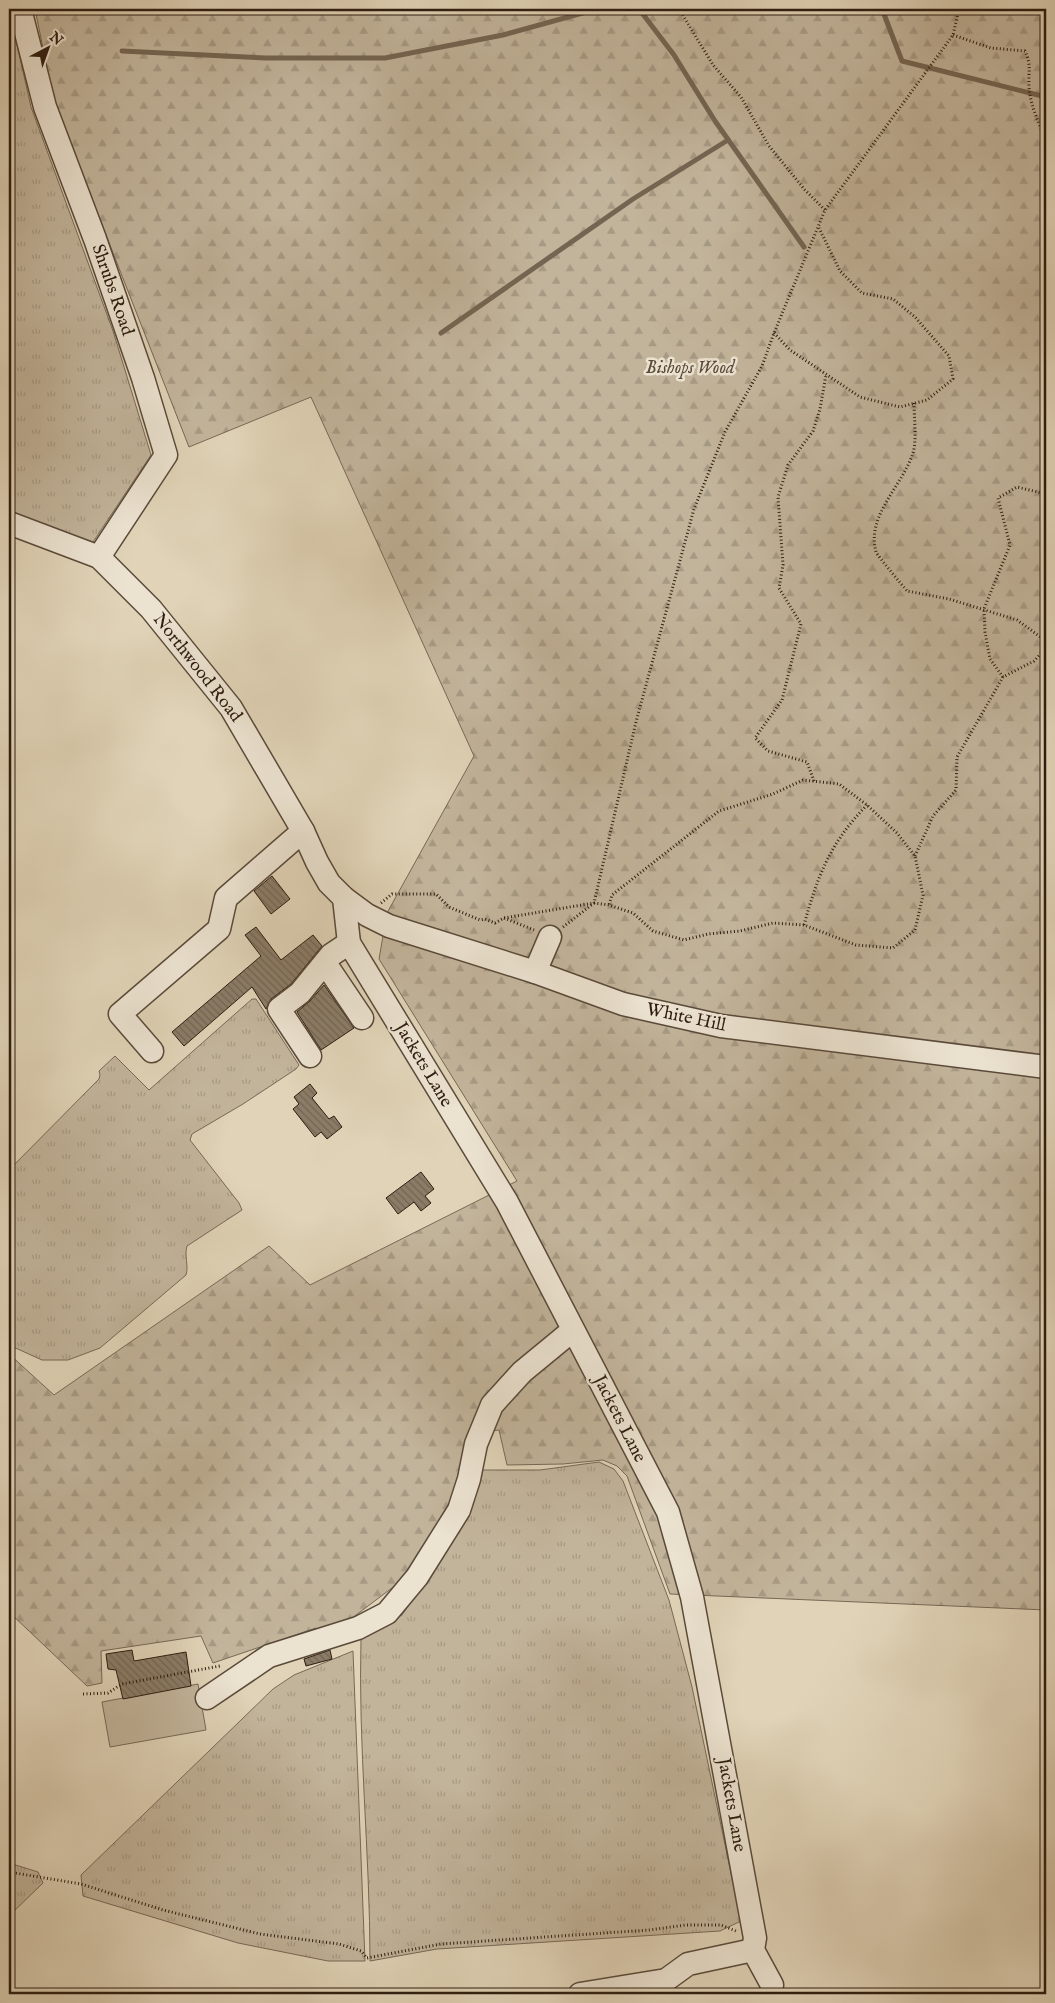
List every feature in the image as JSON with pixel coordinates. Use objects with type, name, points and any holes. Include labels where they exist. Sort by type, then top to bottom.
[{"type":"street","name":"Shrubs Road","points":[[20,9],[45,106],[95,239],[166,454],[99,557]]},
{"type":"street","name":"Northwood Road","points":[[9,523],[99,557],[151,609],[231,708],[303,831],[329,883],[344,898]]},
{"type":"street","points":[[152,1051],[120,1014],[219,928],[226,898],[303,831]]},
{"type":"street","name":"White Hill","points":[[344,898],[372,918],[389,926],[535,972],[623,1004],[721,1026],[1046,1067]]},
{"type":"street","name":"Jackets Lane","points":[[344,898],[348,943],[507,1202],[668,1512],[692,1597],[754,1944],[772,1985]]},
{"type":"street","points":[[535,972],[550,937]]},
{"type":"street","points":[[310,1056],[279,1009],[300,993],[331,955],[348,943]]},
{"type":"street","points":[[325,963],[362,1018]]},
{"type":"street","points":[[207,1698],[269,1656],[358,1628],[387,1613],[417,1577],[459,1510],[469,1479],[476,1444],[492,1404],[522,1372],[573,1330]]},
{"type":"street","points":[[580,1994],[666,1980],[688,1964],[754,1944]]},
{"type":"path","points":[[678,9],[713,64],[741,97],[769,146],[805,190],[825,210]]},
{"type":"path","points":[[504,918],[550,937],[594,903],[636,722],[694,509],[725,432],[762,366],[825,210],[953,35],[959,9]]},
{"type":"path","points":[[953,35],[991,48],[1025,51],[1030,63],[1029,88],[1035,115],[1045,134]]},
{"type":"path","points":[[774,333],[790,350],[860,397],[900,406],[928,400],[953,379],[949,356],[915,317],[893,299],[862,293],[840,271],[818,226]]},
{"type":"path","points":[[814,781],[807,762],[768,751],[755,738],[782,700],[801,624],[779,588],[783,565],[778,497],[788,466],[813,431],[820,409],[826,375]]},
{"type":"path","points":[[914,403],[914,451],[906,471],[885,504],[874,528],[876,554],[894,573],[907,591],[948,599],[1017,620],[1046,641]]},
{"type":"path","points":[[1003,676],[990,659],[984,632],[984,609],[1010,545],[998,498],[1017,487],[1046,494]]},
{"type":"path","points":[[916,856],[933,816],[956,790],[957,757],[1003,676],[1034,661],[1046,648]]},
{"type":"path","points":[[372,918],[377,907],[392,894],[428,893],[436,894],[449,907],[480,920],[485,919],[495,923],[504,918],[594,903],[609,905],[633,913],[653,931],[684,940],[708,934],[740,931],[773,923],[804,925],[856,946],[893,948],[914,930],[923,895],[916,856],[897,833],[867,805],[839,784],[803,780],[772,794],[719,811],[612,895],[609,905]]},
{"type":"path","points":[[804,925],[816,881],[824,864],[840,837],[867,805]]},
{"type":"path","points":[[83,1694],[108,1693],[122,1684],[219,1666],[239,1676]]},
{"type":"path","points":[[9,1872],[81,1884],[163,1910],[260,1934],[339,1944],[361,1951],[368,1958],[451,1943],[629,1932],[686,1925],[721,1926],[754,1944]]},
{"type":"green space","points":[[9,9],[31,107],[113,331],[151,455],[93,542],[9,515]]},
{"type":"green space","name":"Bishops Wood","points":[[35,9],[1046,9],[1046,1610],[670,1594],[627,1476],[617,1466],[603,1460],[563,1464],[507,1465],[499,1430],[473,1433],[463,1480],[404,1579],[320,1642],[316,1628],[213,1663],[201,1636],[101,1651],[102,1683],[87,1686],[9,1612],[9,1354],[54,1395],[269,1246],[310,1285],[517,1181],[379,959],[387,913],[474,756],[311,397],[189,447],[54,102]]},
{"type":"green space","points":[[252,999],[256,999],[299,1065],[296,1069],[243,1104],[192,1134],[190,1140],[239,1203],[242,1210],[187,1246],[186,1275],[100,1348],[68,1360],[42,1360],[9,1345],[9,1170],[99,1079],[99,1071],[115,1056],[149,1090]]},
{"type":"green space","points":[[599,1462],[614,1469],[623,1481],[669,1600],[692,1687],[741,1921],[720,1931],[437,1949],[370,1961],[361,1719],[361,1638],[402,1615],[436,1566],[481,1470],[540,1470]]},
{"type":"green space","points":[[353,1651],[365,1961],[328,1961],[238,1943],[83,1896],[81,1875],[273,1689],[294,1675]]},
{"type":"green space","points":[[198,1684],[206,1730],[110,1747],[102,1702]]},
{"type":"green space","points":[[9,1863],[38,1872],[43,1883],[9,1916]]},
{"type":"building","points":[[272,876],[290,899],[271,914],[254,891]]},
{"type":"building","points":[[256,927],[281,960],[313,935],[322,946],[291,984],[271,999],[266,1009],[252,987],[184,1046],[172,1032],[261,956],[245,935]]},
{"type":"building","points":[[324,985],[354,1028],[321,1050],[297,1012]]},
{"type":"building","points":[[310,1084],[317,1093],[312,1098],[329,1119],[334,1116],[342,1127],[327,1139],[321,1132],[315,1137],[293,1109],[299,1104],[294,1097]]},
{"type":"building","points":[[421,1172],[434,1189],[425,1196],[431,1203],[421,1211],[414,1202],[398,1214],[386,1198]]},
{"type":"building","points":[[132,1650],[134,1661],[186,1652],[191,1686],[123,1699],[116,1670],[108,1669],[106,1654]]},
{"type":"building","points":[[330,1650],[332,1659],[306,1666],[304,1659]]},
{"type":"waterway","points":[[122,51],[266,58],[385,58],[503,35],[597,9]]},
{"type":"waterway","points":[[639,9],[674,55],[715,121],[804,247]]},
{"type":"waterway","points":[[882,9],[902,61],[1046,97]]},
{"type":"waterway","points":[[441,333],[633,199],[728,140]]}]
